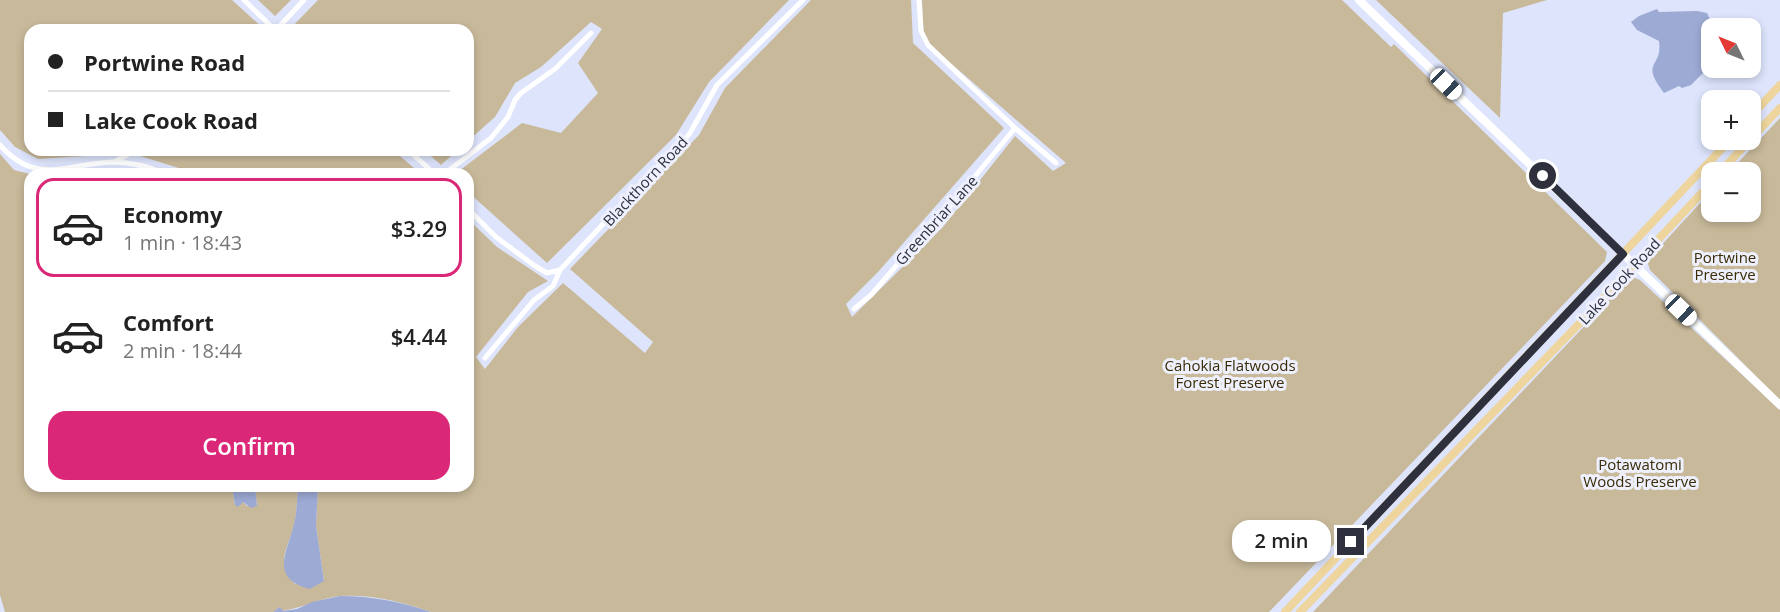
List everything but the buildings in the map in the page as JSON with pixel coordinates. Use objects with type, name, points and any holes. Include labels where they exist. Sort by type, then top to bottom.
[{"type":"main road","points":[[1761,105],[1780,85]]},
{"type":"main road","points":[[1729,162],[1780,108]]},
{"type":"main road","name":"Lake Cook Road","points":[[1285,612],[1721,150]]},
{"type":"main road","name":"Lake Cook Road","points":[[1300,612],[1701,194]]},
{"type":"street","points":[[244,0],[269,24]]},
{"type":"street","points":[[281,24],[304,0]]},
{"type":"street","name":"Blackthorn Road","points":[[485,358],[534,300],[553,286],[560,270],[680,145],[690,133],[717,85],[803,0]]},
{"type":"street","points":[[919,0],[921,31],[925,42],[1015,128],[1056,163]]},
{"type":"street","points":[[1359,0],[1780,405]]},
{"type":"street","points":[[474,151],[490,138],[508,117],[515,100],[521,93],[555,69],[591,33]]},
{"type":"street","name":"Greenbriar Lane","points":[[854,309],[871,295],[942,216],[1015,128]]},
{"type":"street","points":[[0,145],[21,164],[34,168]]},
{"type":"street","points":[[113,162],[124,156]]},
{"type":"street","points":[[415,156],[428,168]]},
{"type":"street","points":[[452,168],[467,156]]},
{"type":"street","points":[[59,168],[113,162],[148,168]]},
{"type":"street","points":[[474,215],[496,237],[535,266],[547,273],[560,270]]},
{"type":"green space","points":[[0,0],[232,0],[258,24],[24,24],[24,152],[15,147],[0,130]]},
{"type":"green space","points":[[258,0],[291,0],[275,16]]},
{"type":"green space","points":[[318,0],[789,0],[709,82],[676,135],[547,263],[474,197],[474,168],[463,168],[522,123],[561,133],[598,93],[578,63],[602,29],[591,22],[541,67],[515,83],[495,117],[474,136],[474,24],[295,24]]},
{"type":"green space","name":"Cahokia Flatwoods Forest Preserve","points":[[811,0],[911,0],[913,43],[1004,128],[878,272],[846,304],[852,317],[943,227],[1015,136],[1053,171],[1066,163],[924,40],[922,0],[1342,0],[1391,47],[1394,44],[1607,252],[1605,261],[1269,612],[431,612],[387,600],[364,596],[341,596],[282,611],[280,607],[273,612],[5,612],[0,595],[0,154],[14,170],[24,172],[24,492],[233,492],[235,505],[243,502],[247,506],[257,506],[256,492],[298,492],[295,520],[284,562],[295,584],[324,581],[316,526],[318,492],[474,492],[474,225],[497,247],[548,281],[528,292],[476,357],[485,369],[518,327],[563,283],[645,353],[653,342],[570,269],[699,135],[725,88]]},
{"type":"green space","points":[[1376,0],[1547,0],[1503,13],[1500,118]]},
{"type":"green space","name":"Portwine Preserve","points":[[1780,118],[1780,400],[1650,270],[1647,261],[1701,202],[1701,222],[1761,222],[1761,162],[1738,162],[1750,150],[1761,150],[1761,138]]},
{"type":"green space","points":[[32,156],[85,156],[38,159]]},
{"type":"green space","points":[[140,156],[400,156],[414,168],[179,168]]},
{"type":"green space","points":[[431,156],[451,156],[441,165]]},
{"type":"green space","name":"Potawatomi Woods Preserve","points":[[1629,279],[1640,280],[1780,410],[1780,612],[1313,612]]},
{"type":"water","points":[[1657,9],[1659,12],[1707,13],[1709,18],[1701,18],[1701,75],[1691,85],[1682,88],[1679,86],[1664,93],[1652,69],[1658,56],[1659,41],[1637,30],[1631,22]]},
{"type":"water","points":[[233,492],[256,492],[257,506],[251,508],[243,502],[238,507],[235,505]]},
{"type":"water","points":[[298,492],[318,492],[316,526],[324,581],[310,589],[297,584],[289,578],[285,571],[285,554],[296,510]]},
{"type":"water","points":[[340,596],[387,600],[431,612],[273,612],[280,607],[283,611],[297,609],[312,602]]},
{"type":"route","points":[[1351,542],[1623,254],[1543,176]]}]
